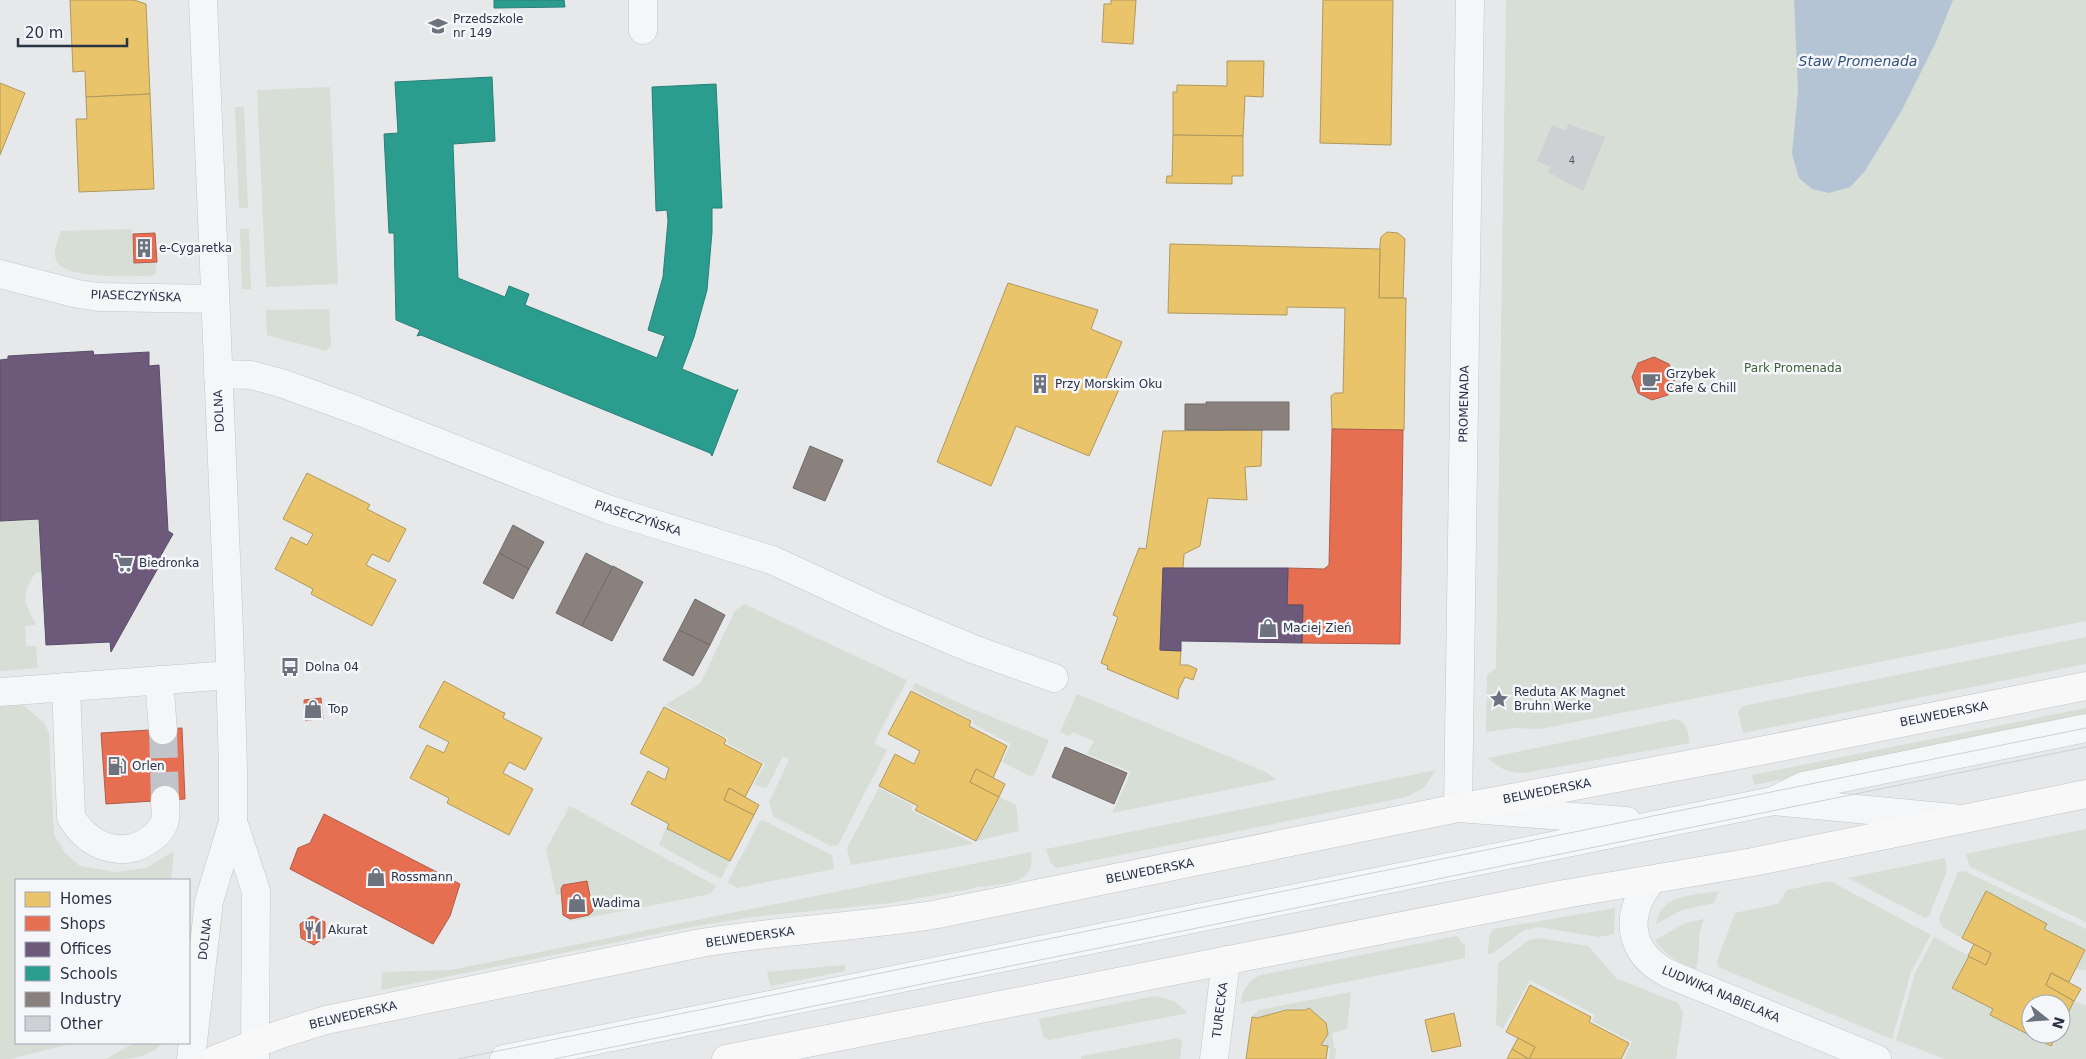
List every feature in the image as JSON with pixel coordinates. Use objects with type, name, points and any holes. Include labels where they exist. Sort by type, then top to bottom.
[{"type":"main road","name":"BELWEDERSKA","points":[[216,1059],[255,1051],[304,1026],[701,943],[938,914],[1458,808],[1765,750],[2086,686]]},
{"type":"main road","points":[[726,1059],[1559,895],[1652,880],[2086,794]]},
{"type":"street","name":"DOLNA","points":[[203,0],[231,675],[233,822],[256,892],[255,1051]]},
{"type":"street","points":[[643,0],[643,30]]},
{"type":"street","name":"PROMENADA","points":[[1458,808],[1470,0]]},
{"type":"street","name":"PIASECZYŃSKA","points":[[0,274],[78,294],[215,299]]},
{"type":"street","name":"PIASECZYŃSKA","points":[[218,374],[251,375],[281,383],[353,409],[607,509],[772,560],[889,614],[1054,678]]},
{"type":"street","points":[[0,692],[231,675]]},
{"type":"street","points":[[159,680],[163,730]]},
{"type":"street","points":[[66,687],[71,817],[78,829],[98,844],[128,850],[142,845],[158,832],[165,822],[165,800]]},
{"type":"street","points":[[504,1059],[1773,801],[1803,786],[2086,728]]},
{"type":"street","points":[[1773,801],[1964,819]]},
{"type":"street","points":[[1458,808],[1660,824]]},
{"type":"street","name":"DOLNA","points":[[191,1059],[209,901],[233,822]]},
{"type":"street","name":"LUDWIKA NABIELAKA","points":[[1652,880],[1644,890],[1637,906],[1633,924],[1634,937],[1642,953],[1652,963],[1669,974],[1877,1059]]},
{"type":"street","name":"TURECKA","points":[[1214,1059],[1226,960]]},
{"type":"green space","name":"Park Promenada","points":[[1506,0],[2086,0],[2086,621],[1540,729],[1514,728],[1486,732],[1487,675],[1496,668]]},
{"type":"green space","points":[[330,87],[338,284],[266,287],[257,90]]},
{"type":"green space","points":[[235,107],[244,107],[248,208],[239,208]]},
{"type":"green space","points":[[132,229],[134,263],[157,262],[155,275],[103,276],[87,274],[63,268],[57,262],[55,251],[61,231]]},
{"type":"green space","points":[[240,229],[249,229],[251,289],[242,289]]},
{"type":"green space","points":[[329,309],[331,346],[326,351],[267,335],[266,310]]},
{"type":"green space","points":[[39,519],[42,572],[35,573],[27,588],[25,598],[35,623],[35,625],[25,626],[26,646],[36,646],[38,668],[0,671],[0,521]]},
{"type":"green space","points":[[744,604],[907,680],[874,743],[887,750],[838,845],[831,846],[774,817],[769,802],[789,760],[783,756],[767,787],[763,788],[754,784],[765,764],[727,743],[728,738],[665,705],[700,684],[735,611]]},
{"type":"green space","points":[[2086,637],[2086,664],[1743,733],[1738,712],[1743,706]]},
{"type":"green space","points":[[915,683],[1049,740],[1034,775],[1029,776],[1002,762],[1011,744],[973,724],[974,721],[912,689]]},
{"type":"green space","points":[[1077,694],[1268,773],[1276,780],[1112,813],[1131,772],[1087,754],[1094,741],[1072,732],[1070,736],[1060,732]]},
{"type":"green space","points":[[23,705],[45,724],[49,734],[54,835],[65,853],[80,866],[116,872],[146,868],[174,851],[171,879],[15,879],[15,1044],[70,1044],[10,1059],[0,1059],[0,706]]},
{"type":"green space","points":[[2086,708],[2086,718],[1754,785],[1752,775]]},
{"type":"green space","points":[[1675,719],[1683,722],[1685,725],[1690,743],[1524,773],[1504,769],[1488,758]]},
{"type":"green space","points":[[1436,770],[1424,788],[1406,797],[1056,868],[1050,862],[1046,849]]},
{"type":"green space","points":[[879,788],[913,806],[911,810],[974,844],[851,865],[847,848]]},
{"type":"green space","points":[[999,797],[1016,805],[1019,831],[976,841]]},
{"type":"green space","points":[[570,806],[716,886],[710,894],[572,921],[563,885],[562,895],[556,895],[546,849]]},
{"type":"green space","points":[[763,820],[832,855],[834,869],[737,888],[728,882],[759,822]]},
{"type":"green space","points":[[668,823],[668,829],[730,861],[721,879],[659,845]]},
{"type":"green space","points":[[2086,829],[2086,922],[1970,867],[1966,854]]},
{"type":"green space","points":[[1031,852],[1029,871],[1018,880],[1010,882],[978,886],[971,889],[890,903],[752,917],[691,927],[381,990],[382,972],[451,970]]},
{"type":"green space","points":[[1945,858],[1947,871],[1929,916],[1925,918],[1848,878]]},
{"type":"green space","points":[[1964,871],[2086,929],[2086,970],[2075,969],[2085,950],[2044,929],[2047,924],[1986,892],[1962,938],[1942,927],[1939,919],[1958,872]]},
{"type":"green space","points":[[1830,881],[1931,935],[1911,972],[1892,1039],[1718,967],[1717,961],[1735,913],[1778,904],[1787,890]]},
{"type":"green space","points":[[1719,891],[1714,903],[1682,910],[1656,924],[1659,914],[1671,901],[1690,895]]},
{"type":"green space","points":[[1615,908],[1614,934],[1599,937],[1539,927],[1524,930],[1493,953],[1488,954],[1489,937],[1493,929]]},
{"type":"green space","points":[[1704,919],[1700,931],[1696,969],[1673,958],[1655,940],[1685,923]]},
{"type":"green space","points":[[1457,936],[1465,946],[1465,958],[1241,1003],[1247,986],[1261,975]]},
{"type":"green space","points":[[1934,937],[1969,956],[1952,988],[1993,1009],[1990,1015],[2021,1031],[2021,1044],[2047,1044],[2051,1046],[2052,1044],[2071,1044],[2071,1007],[2074,1001],[2086,1006],[2086,1059],[1944,1059],[1896,1040],[1915,973]]},
{"type":"green space","points":[[1539,938],[1588,946],[1616,978],[1678,1003],[1683,1013],[1676,1059],[1624,1059],[1632,1042],[1592,1021],[1595,1015],[1530,980],[1503,1029],[1496,1025],[1498,963],[1529,940]]},
{"type":"green space","points":[[845,965],[845,971],[770,986],[767,972]]},
{"type":"green space","points":[[1351,992],[1347,1029],[1332,1033],[1334,1048],[1336,1048],[1335,1059],[1329,1059],[1330,1048],[1321,1045],[1328,1034],[1326,1023],[1309,1008],[1287,1009],[1261,1017],[1252,1017],[1258,1010]]},
{"type":"green space","points":[[1155,996],[1174,1001],[1188,1013],[1049,1040],[1043,1036],[1039,1019]]},
{"type":"green space","points":[[1177,1038],[1182,1042],[1180,1059],[1081,1059],[1082,1056]]},
{"type":"green space","points":[[132,1044],[162,1044],[151,1052],[138,1057],[106,1059]]},
{"type":"water","name":"Staw Promenada","points":[[1794,0],[1953,0],[1936,42],[1902,110],[1865,171],[1850,187],[1829,193],[1812,189],[1799,178],[1792,154],[1798,91]]},
{"type":"building: Homes","points":[[70,0],[134,0],[146,4],[150,94],[86,97],[85,71],[73,72]]},
{"type":"building: Homes","points":[[1111,0],[1136,0],[1133,44],[1102,42],[1104,4],[1111,4]]},
{"type":"building: Homes","points":[[1323,0],[1393,0],[1391,145],[1320,143]]},
{"type":"building: Homes","points":[[1227,61],[1264,61],[1263,97],[1245,96],[1243,136],[1173,135],[1173,92],[1177,92],[1177,85],[1227,86]]},
{"type":"building: Homes","points":[[0,83],[25,93],[0,155]]},
{"type":"building: Homes","points":[[150,94],[154,189],[79,192],[76,119],[87,119],[86,97]]},
{"type":"building: Homes","points":[[1173,135],[1243,136],[1243,176],[1232,176],[1232,184],[1166,183],[1167,176],[1172,176]]},
{"type":"building: Homes","points":[[1387,232],[1398,233],[1405,239],[1403,298],[1379,298],[1380,244],[1381,237]]},
{"type":"building: Homes","points":[[1170,244],[1380,249],[1379,298],[1406,298],[1404,430],[1332,429],[1331,396],[1335,393],[1343,393],[1345,308],[1287,307],[1287,315],[1168,313]]},
{"type":"building: Homes","name":"Przy Morskim Oku","points":[[1008,283],[1098,310],[1091,329],[1122,342],[1105,381],[1120,387],[1089,456],[1016,426],[991,486],[937,462]]},
{"type":"building: Homes","points":[[1262,430],[1261,466],[1245,467],[1247,500],[1208,498],[1200,546],[1184,554],[1183,568],[1163,568],[1160,650],[1181,651],[1180,665],[1188,665],[1197,669],[1193,680],[1185,677],[1179,689],[1178,699],[1107,669],[1108,666],[1101,663],[1118,617],[1113,615],[1139,548],[1146,549],[1163,431]]},
{"type":"building: Homes","points":[[307,473],[367,503],[370,505],[367,509],[406,529],[389,562],[372,554],[366,565],[396,580],[372,626],[311,594],[313,589],[275,569],[291,537],[307,545],[313,534],[283,519]]},
{"type":"building: Homes","points":[[444,681],[505,713],[503,718],[542,738],[525,770],[509,762],[503,773],[533,789],[509,835],[447,803],[449,798],[410,778],[427,745],[444,753],[449,742],[419,727]]},
{"type":"building: Homes","points":[[911,691],[971,721],[969,726],[1007,746],[993,778],[976,769],[970,782],[999,797],[976,841],[915,810],[918,806],[879,786],[895,754],[914,764],[920,751],[888,734]]},
{"type":"building: Homes","points":[[664,707],[724,738],[726,740],[724,744],[762,764],[745,797],[729,788],[724,800],[754,815],[730,861],[667,829],[669,824],[631,804],[648,771],[665,780],[669,768],[640,753]]},
{"type":"building: Homes","points":[[976,769],[1005,784],[999,797],[970,782]]},
{"type":"building: Homes","points":[[729,788],[759,805],[754,815],[724,800]]},
{"type":"building: Homes","points":[[1986,891],[2047,924],[2044,929],[2085,950],[2069,982],[2051,973],[2046,985],[2062,994],[2021,994],[2021,1031],[1990,1015],[1993,1009],[1952,988],[1969,956],[1986,965],[1991,953],[1962,938]]},
{"type":"building: Homes","points":[[1974,944],[1991,953],[1986,965],[1968,956]]},
{"type":"building: Homes","points":[[2051,973],[2081,989],[2074,1001],[2071,999],[2071,994],[2062,994],[2046,985]]},
{"type":"building: Homes","points":[[1530,985],[1591,1017],[1589,1022],[1629,1043],[1621,1059],[1529,1059],[1535,1047],[1506,1032]]},
{"type":"building: Homes","points":[[1309,1008],[1326,1023],[1328,1034],[1321,1045],[1328,1046],[1326,1059],[1246,1059],[1252,1017],[1257,1018],[1286,1010],[1305,1010]]},
{"type":"building: Homes","points":[[1454,1013],[1461,1046],[1432,1052],[1425,1020]]},
{"type":"building: Homes","points":[[1518,1038],[1535,1047],[1529,1059],[1512,1049]]},
{"type":"building: Homes","points":[[1512,1049],[1529,1059],[1507,1059]]},
{"type":"building: Shops","name":"e-Cygaretka","points":[[155,233],[157,262],[134,263],[133,234]]},
{"type":"building: Shops","points":[[1654,357],[1669,364],[1675,380],[1668,395],[1652,400],[1638,393],[1632,377],[1638,363]]},
{"type":"building: Shops","points":[[1332,429],[1403,430],[1400,644],[1302,643],[1303,605],[1287,605],[1288,568],[1324,569],[1329,565]]},
{"type":"building: Shops","name":"Top","points":[[321,698],[323,719],[305,720],[304,700]]},
{"type":"building: Shops","points":[[182,728],[185,799],[106,804],[101,733]]},
{"type":"building: Shops","name":"Rossmann","points":[[324,814],[460,884],[450,916],[433,944],[290,869],[298,848],[310,843]]},
{"type":"building: Shops","name":"Wadima","points":[[587,881],[593,911],[589,915],[570,919],[563,915],[561,889],[563,885]]},
{"type":"building: Shops","name":"Akurat","points":[[312,916],[325,922],[325,937],[314,945],[301,938],[300,924]]},
{"type":"building: Offices","points":[[93,351],[94,355],[149,352],[149,366],[159,365],[168,531],[173,534],[160,557],[163,559],[111,652],[110,642],[46,645],[39,519],[0,521],[0,360],[8,359],[8,356]]},
{"type":"building: Offices","points":[[1163,568],[1288,568],[1287,605],[1303,605],[1302,643],[1181,641],[1181,651],[1160,650]]},
{"type":"building: Schools","points":[[494,0],[564,0],[565,7],[494,8]]},
{"type":"building: Schools","points":[[492,77],[495,141],[453,144],[458,278],[505,297],[509,286],[529,294],[525,305],[657,358],[665,336],[648,330],[663,277],[668,221],[667,210],[656,211],[652,87],[716,84],[722,208],[712,208],[707,290],[694,337],[682,369],[736,391],[738,389],[712,456],[710,453],[421,335],[417,336],[420,330],[396,320],[394,233],[389,233],[384,134],[398,133],[395,82]]},
{"type":"building: Industry","points":[[1206,402],[1289,402],[1289,430],[1185,430],[1185,404],[1206,404]]},
{"type":"building: Industry","points":[[810,446],[843,460],[825,501],[793,488]]},
{"type":"building: Industry","points":[[513,525],[544,542],[529,569],[499,553]]},
{"type":"building: Industry","points":[[499,553],[529,569],[513,599],[483,583]]},
{"type":"building: Industry","points":[[586,553],[613,567],[582,626],[556,613]]},
{"type":"building: Industry","points":[[613,566],[643,582],[612,641],[582,626]]},
{"type":"building: Industry","points":[[695,599],[725,615],[710,645],[679,630]]},
{"type":"building: Industry","points":[[679,630],[710,645],[693,676],[663,660]]},
{"type":"building: Industry","points":[[1065,747],[1127,773],[1114,804],[1052,777]]},
{"type":"building: Other","points":[[1568,124],[1605,137],[1583,191],[1548,172],[1551,167],[1537,161],[1552,125],[1566,131]]},
{"type":"tunnel","points":[[163,730],[165,800]]},
{"type":"tram line","points":[[458,1059],[2086,728]]},
{"type":"tram line","points":[[554,1059],[2086,747]]},
{"type":"place","name":"Przedszkole nr 149","points":[[438,26]]},
{"type":"place","name":"e-Cygaretka","points":[[144,248]]},
{"type":"place","name":"Grzybek Cafe & Chill","points":[[1651,381]]},
{"type":"place","name":"Przy Morskim Oku","points":[[1040,384]]},
{"type":"place","name":"Biedronka","points":[[124,563]]},
{"type":"place","name":"Maciej Zień","points":[[1268,628]]},
{"type":"place","name":"Dolna 04","points":[[290,667]]},
{"type":"place","name":"Reduta AK Magnet Bruhn Werke","points":[[1499,699]]},
{"type":"place","name":"Top","points":[[313,709]]},
{"type":"place","name":"Orlen","points":[[117,766]]},
{"type":"place","name":"Rossmann","points":[[376,877]]},
{"type":"place","name":"Wadima","points":[[577,903]]},
{"type":"place","name":"Akurat","points":[[313,930]]}]
